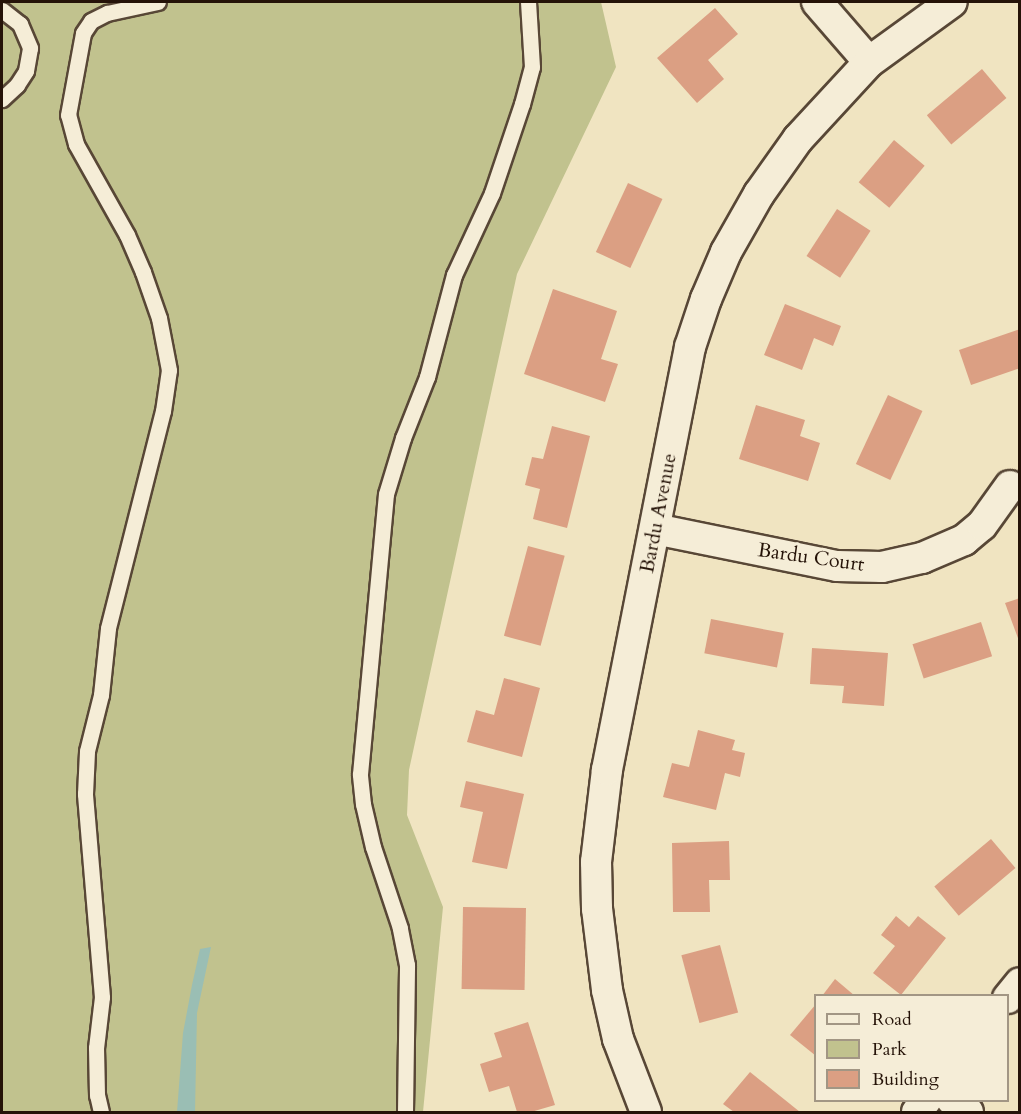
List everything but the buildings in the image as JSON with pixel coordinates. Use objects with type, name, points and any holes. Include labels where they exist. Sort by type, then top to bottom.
[{"type":"street","points":[[817,2],[869,62]]},
{"type":"street","name":"Bardu Avenue","points":[[645,1113],[624,1059],[607,990],[597,909],[597,862],[607,770],[690,347],[706,299],[726,252],[759,194],[798,139],[869,62],[952,2]]},
{"type":"street","name":"Bardu Court","points":[[655,529],[837,566],[882,567],[922,558],[964,540],[982,525],[1010,486]]},
{"type":"street","points":[[1009,997],[1020,983]]},
{"type":"street","points":[[953,1102],[968,1113]]},
{"type":"lane","points":[[101,1113],[97,1095],[96,1048],[102,997],[85,794],[87,751],[101,695],[108,628],[163,411],[170,370],[159,318],[143,272],[128,236],[76,144],[68,115],[83,33],[92,21],[107,13],[158,2]]},
{"type":"lane","points":[[405,1113],[407,965],[400,928],[373,848],[363,804],[360,774],[386,495],[403,438],[427,376],[454,275],[492,193],[522,104],[532,67],[528,2]]},
{"type":"lane","points":[[2,10],[20,24],[30,48],[26,71],[17,85],[2,99]]},
{"type":"green space","points":[[2,2],[601,2],[616,67],[517,274],[409,770],[407,815],[443,907],[423,1112],[2,1112]]},
{"type":"water","points":[[211,947],[197,1013],[195,1112],[177,1112],[183,1033],[192,985],[200,949]]}]
